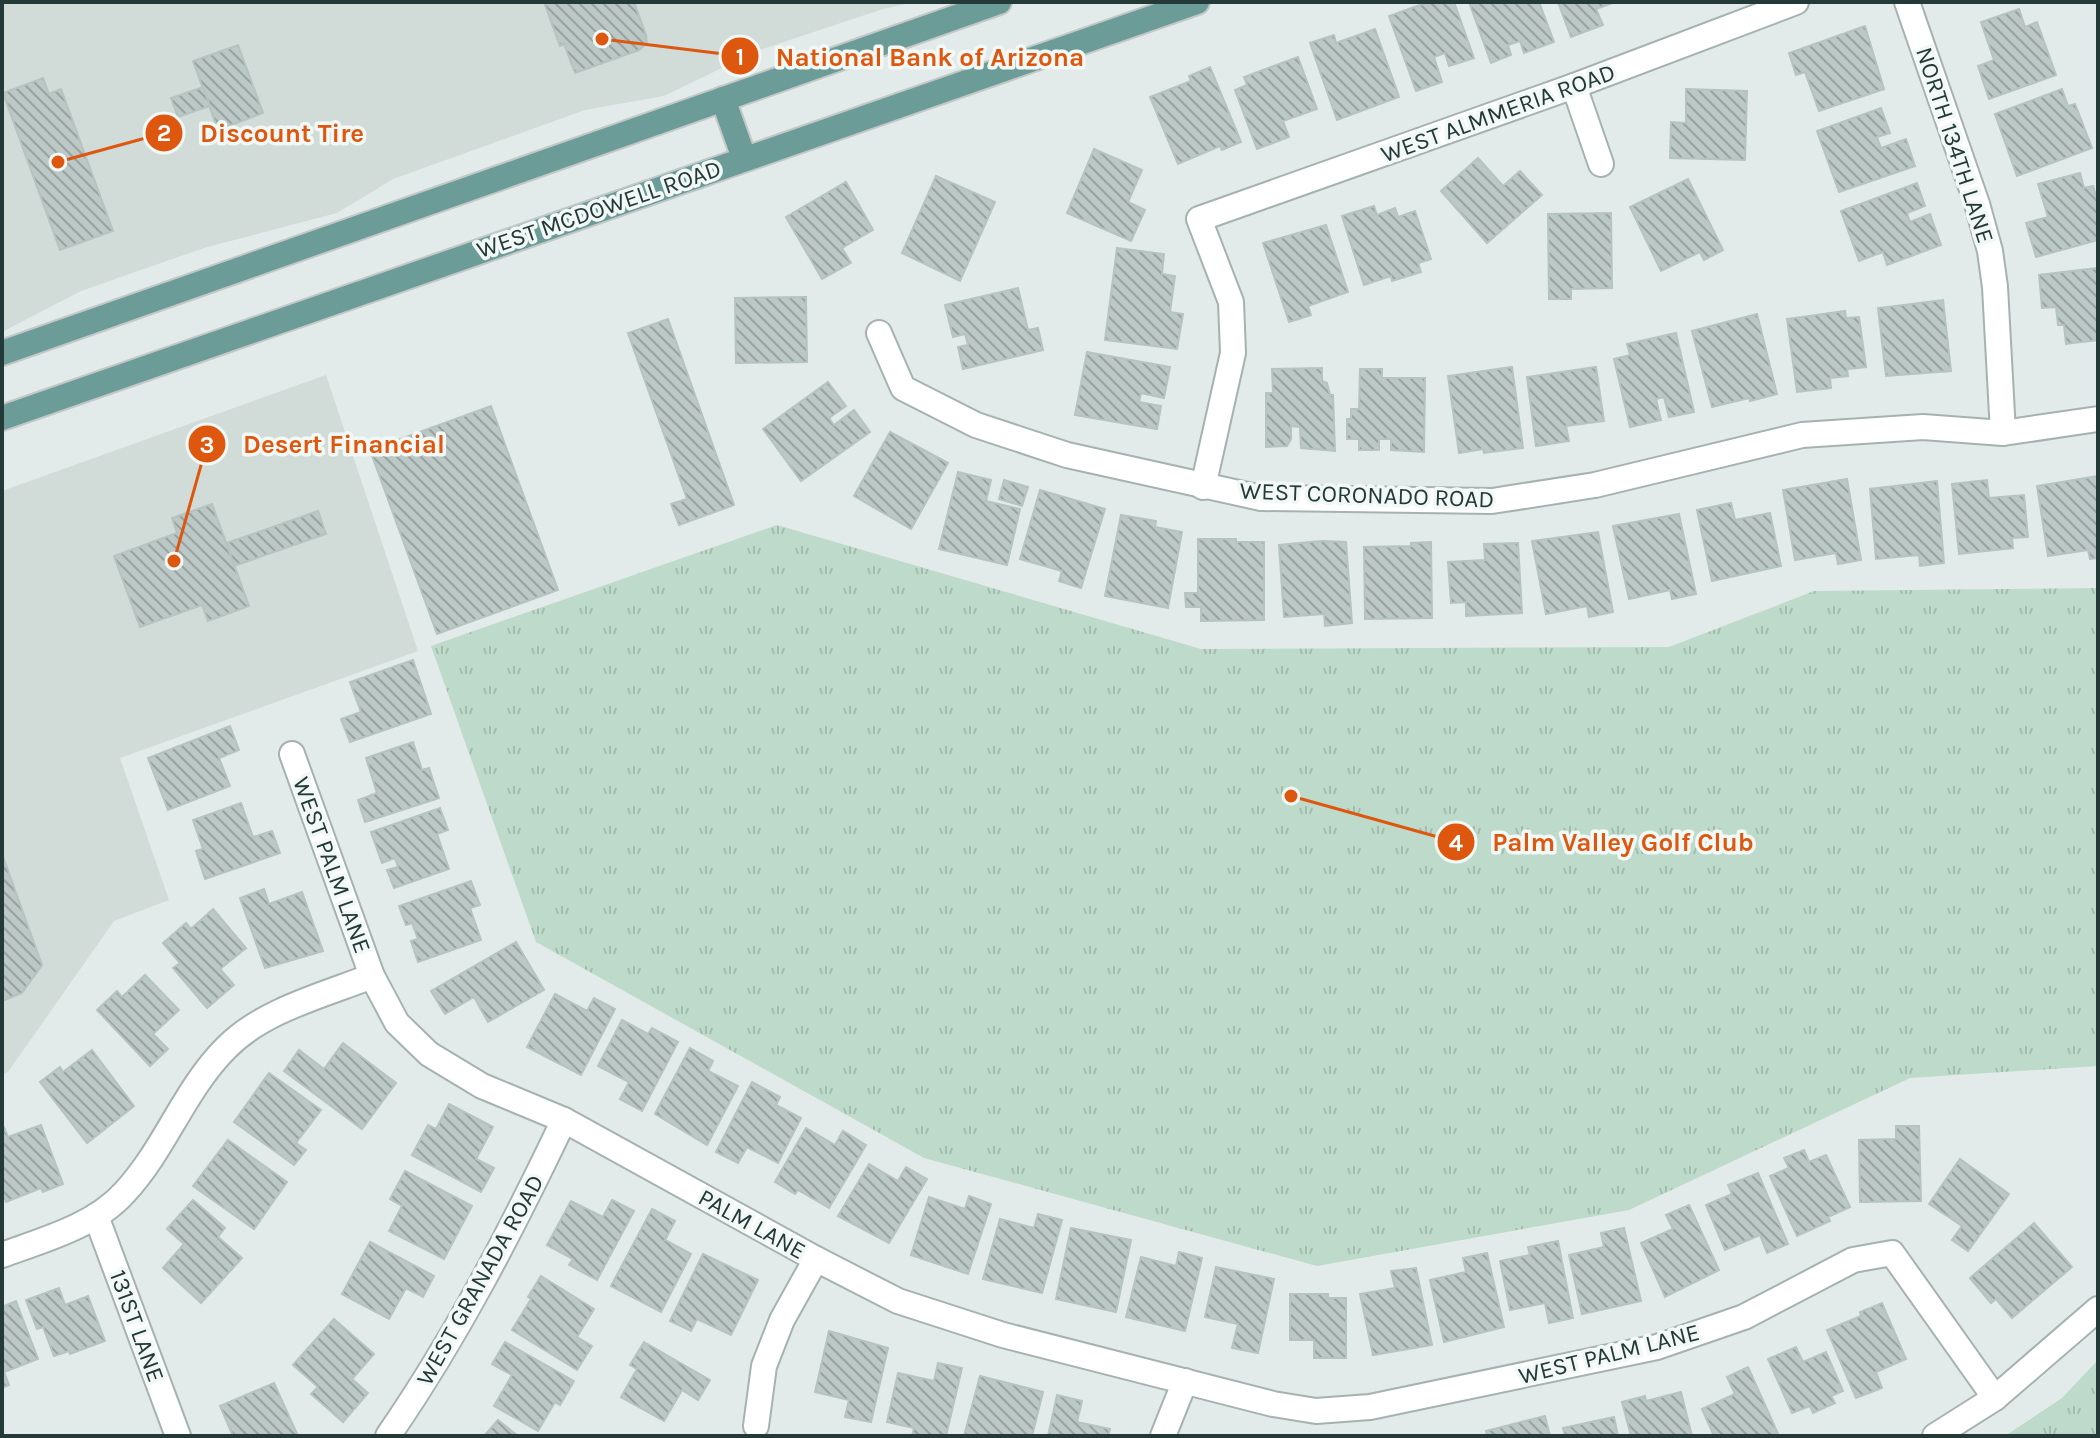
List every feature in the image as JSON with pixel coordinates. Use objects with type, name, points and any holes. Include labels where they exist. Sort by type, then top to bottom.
[{"type":"main road","points":[[2,353],[999,2]]},
{"type":"main road","name":"WEST MCDOWELL ROAD","points":[[2,418],[1197,2]]},
{"type":"main road","points":[[723,99],[744,158]]},
{"type":"street","name":"WEST ALMMERIA ROAD","points":[[1203,487],[1233,353],[1231,302],[1199,219],[1574,86],[1796,2]]},
{"type":"street","name":"NORTH 134TH LANE","points":[[1907,2],[1977,204],[1990,251],[1995,287],[2003,433]]},
{"type":"street","points":[[1574,86],[1601,164]]},
{"type":"street","name":"WEST CORONADO ROAD","points":[[879,333],[903,388],[976,425],[1067,455],[1261,498],[1492,501],[1595,485],[1802,435],[1923,427],[2003,433],[2096,417]]},
{"type":"street","name":"WEST PALM LANE","points":[[292,754],[372,976]]},
{"type":"street","points":[[2,1255],[96,1216],[124,1194],[147,1165],[202,1077],[226,1047],[259,1023],[372,976]]},
{"type":"street","name":"PALM LANE","points":[[372,976],[397,1023],[429,1054],[482,1086],[564,1120],[898,1301],[973,1326],[1185,1381]]},
{"type":"street","name":"WEST GRANADA ROAD","points":[[388,1436],[416,1395],[502,1249],[564,1120]]},
{"type":"street","name":"131ST LANE","points":[[96,1216],[178,1436]]},
{"type":"street","name":"WEST PALM LANE","points":[[1185,1381],[1273,1404],[1316,1411],[1370,1407],[1657,1347],[1744,1317],[1853,1260],[1892,1253],[1995,1398]]},
{"type":"street","points":[[756,1426],[764,1366],[782,1320],[816,1259]]},
{"type":"street","points":[[1935,1436],[1995,1398],[2098,1309]]},
{"type":"street","points":[[1163,1436],[1185,1381]]},
{"type":"shaded area","points":[[2,2],[915,2],[883,9],[757,51],[664,96],[585,110],[393,179],[337,213],[204,248],[81,291],[2,332]]},
{"type":"shaded area","points":[[326,375],[418,651],[120,758],[169,900],[114,921],[8,1072],[2,1075],[2,491]]},
{"type":"green space","points":[[777,525],[1201,649],[1669,647],[1814,591],[2098,588],[2098,1066],[1910,1078],[1629,1210],[1317,1266],[924,1158],[536,942],[431,646]]},
{"type":"green space","points":[[2098,1360],[2098,1436],[2005,1436],[2062,1398]]},
{"type":"building","points":[[544,2],[634,2],[647,43],[639,50],[575,73],[564,44],[560,46]]},
{"type":"building","points":[[1428,2],[1454,2],[1474,58],[1449,66],[1445,53],[1434,57],[1442,82],[1416,91],[1389,16]]},
{"type":"building","points":[[1469,2],[1539,2],[1554,42],[1524,53],[1520,41],[1508,45],[1511,55],[1491,63]]},
{"type":"building","points":[[1558,2],[1615,2],[1596,9],[1603,25],[1571,37]]},
{"type":"building","points":[[2019,9],[2025,27],[2037,22],[2056,75],[1989,99],[1978,66],[1994,60],[1981,22]]},
{"type":"building","points":[[1865,26],[1884,89],[1819,111],[1805,72],[1796,75],[1789,53]]},
{"type":"building","points":[[1375,29],[1399,97],[1337,120],[1310,43],[1334,35],[1336,43]]},
{"type":"building","points":[[238,45],[263,113],[218,130],[193,61]]},
{"type":"building","points":[[1298,57],[1317,109],[1283,121],[1289,137],[1257,149],[1235,90],[1247,85],[1244,77]]},
{"type":"building","points":[[1210,67],[1241,142],[1222,150],[1220,146],[1178,164],[1150,97],[1191,81],[1189,76]]},
{"type":"building","points":[[43,78],[49,94],[61,89],[113,231],[60,250],[3,93]]},
{"type":"building","points":[[203,87],[210,106],[178,117],[171,98]]},
{"type":"building","points":[[1686,89],[1747,91],[1745,160],[1670,158],[1671,122],[1686,123]]},
{"type":"building","points":[[2062,89],[2068,106],[2075,104],[2092,148],[2017,176],[1995,114]]},
{"type":"building","points":[[1881,108],[1890,133],[1877,137],[1881,148],[1906,139],[1915,166],[1839,192],[1817,131]]},
{"type":"building","points":[[1094,149],[1142,170],[1128,202],[1145,210],[1131,241],[1067,213]]},
{"type":"building","points":[[1478,158],[1503,186],[1520,171],[1542,195],[1487,243],[1441,191]]},
{"type":"building","points":[[2080,173],[2084,188],[2093,186],[2098,202],[2098,240],[2036,257],[2026,223],[2048,217],[2038,184]]},
{"type":"building","points":[[936,176],[995,202],[960,281],[902,253]]},
{"type":"building","points":[[1688,179],[1723,250],[1704,260],[1700,252],[1661,271],[1630,207]]},
{"type":"building","points":[[846,182],[873,230],[842,248],[851,263],[822,279],[786,217]]},
{"type":"building","points":[[1917,183],[1925,206],[1907,213],[1910,222],[1930,214],[1941,245],[1887,265],[1883,252],[1859,261],[1841,211]]},
{"type":"building","points":[[1374,206],[1377,215],[1395,208],[1398,217],[1415,211],[1431,259],[1418,263],[1421,272],[1392,281],[1391,276],[1364,285],[1342,216]]},
{"type":"building","points":[[1611,213],[1612,288],[1571,289],[1571,299],[1549,299],[1548,214]]},
{"type":"building","points":[[1326,225],[1348,292],[1308,306],[1311,315],[1289,322],[1263,243]]},
{"type":"building","points":[[1117,248],[1164,254],[1162,274],[1175,276],[1170,312],[1183,314],[1177,349],[1105,340]]},
{"type":"building","points":[[2098,268],[2098,340],[2066,344],[2064,325],[2058,325],[2056,307],[2042,308],[2039,275]]},
{"type":"building","points":[[1018,288],[1028,330],[1038,328],[1043,350],[963,369],[958,347],[968,345],[965,334],[953,337],[945,305]]},
{"type":"building","points":[[806,297],[807,362],[736,363],[735,298]]},
{"type":"building","points":[[1943,300],[1951,371],[1886,376],[1878,308]]},
{"type":"building","points":[[1845,311],[1846,318],[1859,317],[1866,367],[1847,369],[1848,376],[1830,378],[1831,388],[1797,392],[1787,319]]},
{"type":"building","points":[[1757,314],[1777,394],[1712,407],[1692,331]]},
{"type":"building","points":[[668,319],[734,505],[679,525],[671,504],[687,499],[628,333]]},
{"type":"building","points":[[1676,333],[1694,412],[1669,417],[1664,397],[1656,399],[1661,420],[1630,427],[1614,359],[1630,355],[1627,344]]},
{"type":"building","points":[[1087,352],[1170,367],[1164,398],[1141,393],[1139,402],[1161,406],[1157,429],[1075,415]]},
{"type":"building","points":[[1512,367],[1523,448],[1459,453],[1448,376]]},
{"type":"building","points":[[1596,367],[1604,421],[1566,426],[1569,441],[1536,446],[1527,377]]},
{"type":"building","points":[[1322,368],[1322,381],[1327,383],[1330,395],[1333,395],[1335,451],[1301,448],[1300,427],[1291,426],[1291,439],[1287,446],[1266,447],[1266,393],[1273,393],[1272,369]]},
{"type":"building","points":[[1360,369],[1382,369],[1382,378],[1425,378],[1424,452],[1391,450],[1391,439],[1379,439],[1379,450],[1359,450],[1359,439],[1347,439],[1347,419],[1351,419],[1351,409],[1359,409]]},
{"type":"building","points":[[828,382],[846,406],[829,418],[834,425],[854,410],[870,432],[801,481],[763,429]]},
{"type":"building","points":[[491,406],[558,590],[437,634],[370,450]]},
{"type":"building","points":[[890,432],[948,463],[911,529],[854,496]]},
{"type":"building","points":[[958,472],[991,480],[986,501],[1020,509],[1007,565],[939,549]]},
{"type":"building","points":[[2098,476],[2098,558],[2090,559],[2088,550],[2048,556],[2037,486]]},
{"type":"building","points":[[1847,479],[1861,560],[1838,564],[1836,553],[1795,560],[1783,490]]},
{"type":"building","points":[[1004,480],[1028,487],[1022,506],[999,499]]},
{"type":"building","points":[[1987,480],[1989,498],[2024,495],[2028,537],[2012,538],[2013,548],[1959,554],[1952,484]]},
{"type":"building","points":[[1937,481],[1944,563],[1920,566],[1919,555],[1876,559],[1870,489]]},
{"type":"building","points":[[1040,490],[1105,509],[1081,588],[1059,581],[1062,571],[1020,559]]},
{"type":"building","points":[[1731,503],[1735,520],[1770,513],[1781,566],[1712,581],[1697,510]]},
{"type":"building","points":[[212,504],[249,606],[208,621],[202,605],[140,627],[114,556],[177,533],[172,518]]},
{"type":"building","points":[[318,511],[326,534],[234,566],[227,543]]},
{"type":"building","points":[[1679,514],[1696,594],[1672,599],[1670,590],[1629,599],[1613,526]]},
{"type":"building","points":[[1121,515],[1156,521],[1155,527],[1182,532],[1168,608],[1105,596]]},
{"type":"building","points":[[1598,532],[1613,612],[1589,617],[1587,606],[1546,614],[1532,541]]},
{"type":"building","points":[[1198,539],[1264,542],[1264,620],[1201,621],[1201,607],[1186,607],[1185,593],[1198,593]]},
{"type":"building","points":[[1346,542],[1352,623],[1325,626],[1324,614],[1284,617],[1279,545]]},
{"type":"building","points":[[1431,542],[1432,618],[1365,619],[1364,547],[1411,546],[1411,543]]},
{"type":"building","points":[[1518,543],[1522,613],[1466,616],[1466,602],[1451,603],[1448,562],[1485,560],[1484,544]]},
{"type":"building","points":[[413,660],[431,714],[350,742],[341,719],[361,712],[350,682]]},
{"type":"building","points":[[230,726],[239,750],[219,758],[230,786],[168,810],[148,758]]},
{"type":"building","points":[[413,742],[422,770],[429,768],[439,798],[365,822],[358,800],[377,793],[366,758]]},
{"type":"building","points":[[241,803],[253,837],[272,831],[280,853],[205,879],[196,851],[203,849],[193,820]]},
{"type":"building","points":[[440,808],[448,830],[437,834],[449,869],[394,888],[387,870],[398,867],[395,858],[382,863],[371,832]]},
{"type":"building","points":[[2,854],[42,965],[22,993],[2,1001]]},
{"type":"building","points":[[471,881],[480,905],[470,908],[481,940],[418,962],[411,941],[418,939],[412,923],[406,925],[399,906]]},
{"type":"building","points":[[264,889],[269,904],[302,892],[323,951],[265,968],[240,898]]},
{"type":"building","points":[[213,909],[246,948],[220,969],[234,985],[207,1008],[173,968],[180,963],[163,943],[186,923],[191,929]]},
{"type":"building","points":[[516,942],[544,990],[488,1022],[474,997],[445,1014],[431,991]]},
{"type":"building","points":[[145,975],[179,1010],[153,1034],[168,1049],[150,1066],[97,1010],[117,991],[122,997]]},
{"type":"building","points":[[555,994],[587,1011],[594,998],[615,1009],[581,1075],[527,1047]]},
{"type":"building","points":[[622,1020],[648,1034],[652,1028],[678,1042],[642,1111],[620,1099],[629,1082],[598,1066]]},
{"type":"building","points":[[343,1043],[396,1083],[362,1129],[284,1071],[299,1050],[324,1069]]},
{"type":"building","points":[[690,1048],[713,1061],[708,1071],[738,1086],[707,1145],[655,1114]]},
{"type":"building","points":[[92,1050],[134,1106],[87,1143],[40,1082],[60,1067],[63,1072]]},
{"type":"building","points":[[269,1073],[321,1110],[296,1143],[306,1150],[294,1165],[234,1122]]},
{"type":"building","points":[[752,1082],[780,1097],[776,1105],[801,1118],[778,1163],[747,1147],[738,1163],[716,1152]]},
{"type":"building","points":[[449,1104],[493,1127],[476,1159],[494,1168],[481,1192],[412,1155],[428,1125],[436,1129]]},
{"type":"building","points":[[2,1123],[8,1137],[41,1125],[63,1184],[43,1192],[41,1188],[6,1202],[2,1192]]},
{"type":"building","points":[[1896,1126],[1919,1126],[1921,1201],[1860,1202],[1859,1140],[1896,1139]]},
{"type":"building","points":[[806,1128],[835,1145],[843,1131],[866,1145],[829,1208],[798,1190],[795,1194],[775,1182]]},
{"type":"building","points":[[228,1140],[287,1182],[254,1229],[193,1186]]},
{"type":"building","points":[[1804,1150],[1809,1162],[1826,1155],[1850,1207],[1828,1217],[1830,1221],[1797,1236],[1770,1176],[1789,1168],[1784,1158]]},
{"type":"building","points":[[1960,1159],[2009,1194],[1968,1251],[1952,1240],[1962,1226],[1929,1204]]},
{"type":"building","points":[[869,1164],[898,1181],[906,1167],[927,1179],[889,1243],[838,1216]]},
{"type":"building","points":[[405,1171],[472,1206],[444,1259],[389,1231],[402,1206],[390,1199]]},
{"type":"building","points":[[1758,1173],[1788,1244],[1767,1253],[1760,1235],[1725,1250],[1706,1205],[1732,1194],[1728,1185]]},
{"type":"building","points":[[969,1196],[991,1204],[968,1274],[911,1255],[929,1197],[965,1209]]},
{"type":"building","points":[[193,1200],[225,1228],[218,1237],[242,1258],[201,1303],[163,1268],[184,1244],[167,1229]]},
{"type":"building","points":[[612,1200],[634,1211],[597,1280],[569,1265],[573,1259],[547,1245],[571,1201],[603,1217]]},
{"type":"building","points":[[1689,1205],[1719,1270],[1665,1297],[1641,1243],[1673,1229],[1666,1215]]},
{"type":"building","points":[[652,1209],[675,1221],[665,1240],[691,1254],[661,1312],[611,1286]]},
{"type":"building","points":[[1038,1214],[1062,1220],[1042,1293],[983,1279],[1000,1219],[1034,1228]]},
{"type":"building","points":[[2034,1223],[2072,1267],[2012,1318],[1996,1299],[1991,1303],[1970,1278]]},
{"type":"building","points":[[1071,1228],[1131,1240],[1116,1312],[1056,1299]]},
{"type":"building","points":[[1624,1228],[1641,1301],[1582,1314],[1569,1255],[1604,1247],[1601,1233]]},
{"type":"building","points":[[1558,1241],[1573,1318],[1549,1323],[1545,1303],[1510,1310],[1500,1261],[1530,1255],[1528,1247]]},
{"type":"building","points":[[370,1242],[434,1276],[423,1297],[406,1288],[389,1319],[342,1294]]},
{"type":"building","points":[[1179,1252],[1202,1258],[1185,1331],[1126,1317],[1141,1257],[1176,1266]]},
{"type":"building","points":[[1487,1253],[1504,1327],[1444,1342],[1430,1280],[1466,1272],[1463,1258]]},
{"type":"building","points":[[703,1254],[758,1280],[731,1335],[697,1319],[691,1331],[670,1321]]},
{"type":"building","points":[[1216,1267],[1274,1279],[1258,1353],[1232,1348],[1238,1324],[1205,1317]]},
{"type":"building","points":[[1416,1268],[1432,1345],[1373,1355],[1360,1294],[1395,1288],[1391,1271]]},
{"type":"building","points":[[541,1276],[594,1309],[577,1337],[592,1346],[577,1370],[512,1330]]},
{"type":"building","points":[[59,1288],[65,1305],[88,1296],[105,1341],[70,1354],[69,1351],[54,1356],[43,1327],[37,1329],[26,1300]]},
{"type":"building","points":[[1290,1294],[1328,1294],[1328,1298],[1346,1298],[1346,1358],[1314,1358],[1314,1340],[1290,1340]]},
{"type":"building","points":[[16,1301],[38,1359],[4,1372],[9,1385],[2,1388],[2,1307]]},
{"type":"building","points":[[1882,1303],[1906,1359],[1876,1372],[1882,1388],[1856,1398],[1827,1330],[1861,1316],[1860,1312]]},
{"type":"building","points":[[334,1319],[374,1354],[352,1379],[368,1393],[343,1422],[311,1394],[318,1387],[293,1365]]},
{"type":"building","points":[[829,1331],[888,1348],[871,1422],[845,1417],[849,1400],[815,1392]]},
{"type":"building","points":[[505,1342],[574,1381],[560,1405],[555,1402],[538,1431],[494,1406],[512,1375],[492,1364]]},
{"type":"building","points":[[644,1342],[710,1380],[698,1400],[682,1390],[664,1421],[621,1397],[637,1369],[630,1365]]},
{"type":"building","points":[[1796,1347],[1803,1362],[1826,1352],[1843,1391],[1831,1396],[1835,1403],[1813,1413],[1810,1406],[1792,1413],[1768,1359]]},
{"type":"building","points":[[938,1363],[962,1368],[946,1436],[912,1436],[914,1428],[887,1422],[898,1373],[934,1381]]},
{"type":"building","points":[[1748,1367],[1779,1436],[1714,1436],[1702,1409],[1735,1394],[1727,1377]]},
{"type":"building","points":[[980,1376],[1043,1392],[1032,1436],[964,1436]]},
{"type":"building","points":[[274,1383],[298,1436],[233,1436],[220,1406]]},
{"type":"building","points":[[1681,1392],[1692,1436],[1631,1436],[1622,1402],[1645,1396],[1646,1401]]},
{"type":"building","points":[[1057,1395],[1082,1401],[1077,1422],[1110,1429],[1108,1436],[1048,1436]]},
{"type":"building","points":[[1545,1416],[1550,1436],[1487,1436],[1486,1431]]},
{"type":"building","points":[[1614,1417],[1618,1436],[1565,1436],[1563,1428]]},
{"type":"building","points":[[498,1420],[518,1436],[484,1436]]},
{"type":"place","name":"National Bank of Arizona","points":[[602,39]]},
{"type":"place","name":"Discount Tire","points":[[58,162]]},
{"type":"place","name":"Desert Financial","points":[[174,561]]},
{"type":"place","name":"Palm Valley Golf Club","points":[[1291,796]]}]
